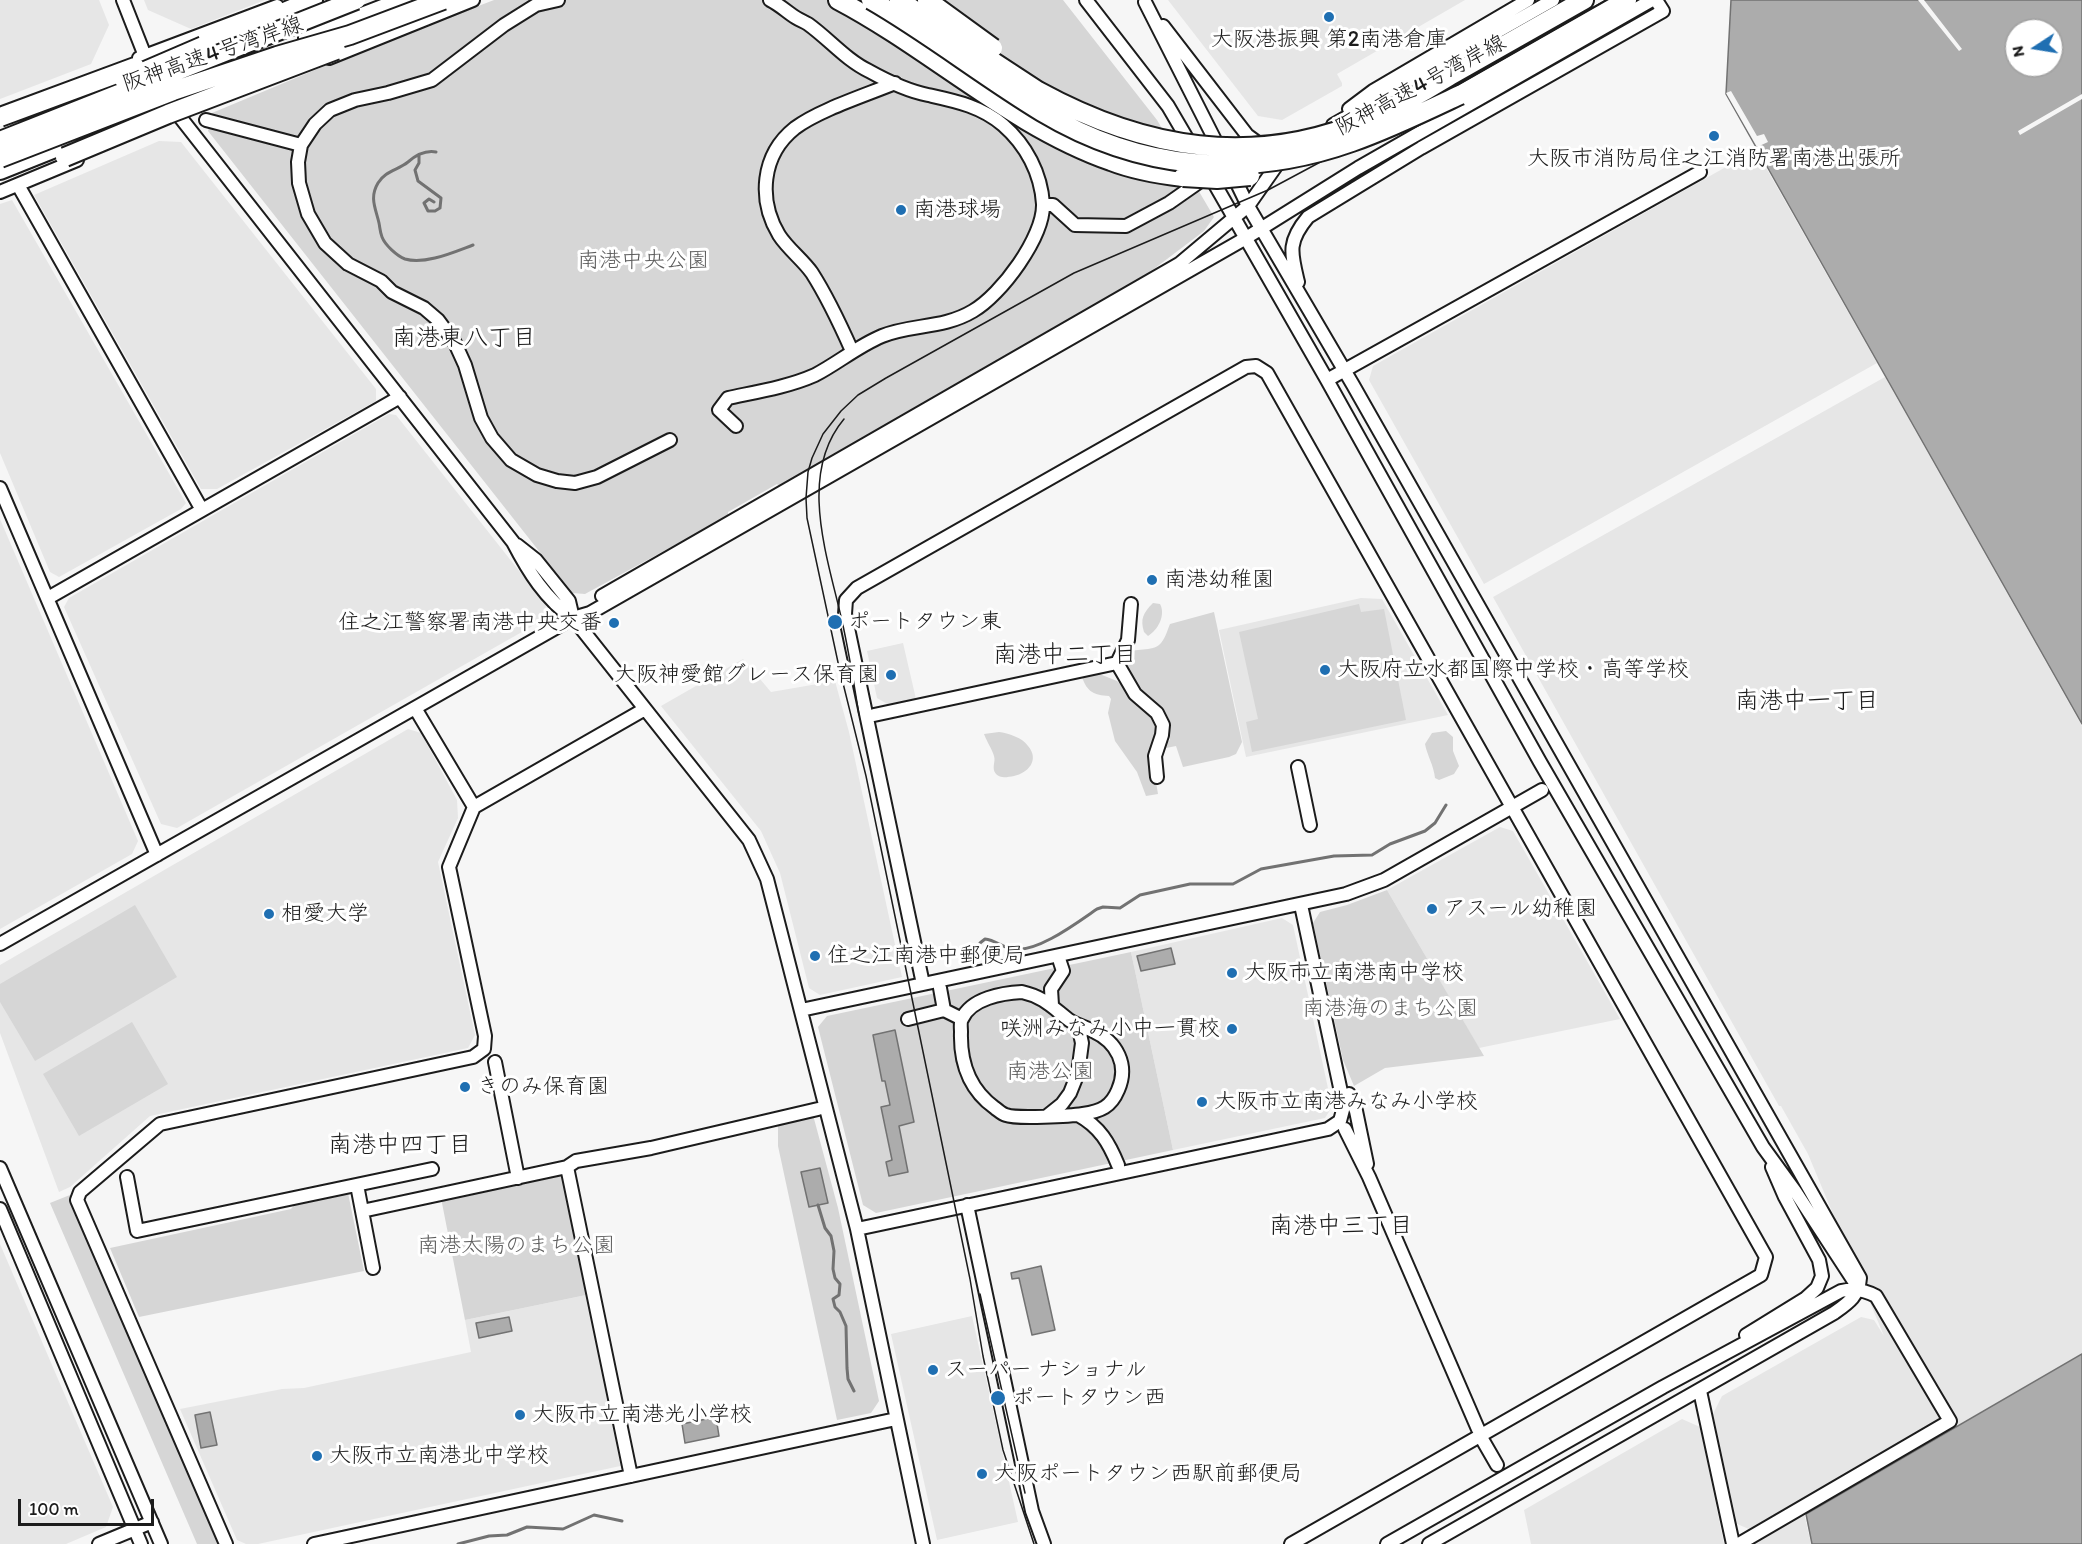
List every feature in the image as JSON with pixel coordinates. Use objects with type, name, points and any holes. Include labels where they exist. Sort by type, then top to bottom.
[{"type":"highway","points":[[0,129],[133,77],[287,7],[313,0]]},
{"type":"highway","name":"阪神高速4号湾岸線","points":[[0,139],[176,69],[327,0]]},
{"type":"highway","points":[[0,139],[356,0]]},
{"type":"highway","points":[[0,156],[406,0]]},
{"type":"highway","points":[[0,183],[457,0]]},
{"type":"highway","name":"阪神高速4号湾岸線","points":[[0,156],[173,91],[457,0]]},
{"type":"highway","name":"阪神高速4号湾岸線","points":[[838,0],[884,26],[1045,132],[1110,161],[1162,174],[1199,178],[1231,178],[1282,171],[1326,160],[1375,141],[1627,0]]},
{"type":"highway","points":[[872,0],[1059,122],[1113,145],[1172,161],[1235,166],[1311,155],[1353,142],[1460,95]]},
{"type":"highway","points":[[899,0],[1058,102],[1121,129],[1183,144],[1206,147],[1247,147],[1324,134],[1386,112],[1448,77]]},
{"type":"highway","name":"阪神高速4号湾岸線","points":[[927,0],[1017,65],[1073,99],[1118,119],[1190,136],[1229,140],[1263,139],[1322,129],[1382,109],[1448,77],[1584,0]]},
{"type":"highway","points":[[0,117],[132,68],[203,46]]},
{"type":"highway","points":[[0,170],[60,146],[174,115]]},
{"type":"street","points":[[123,0],[145,56],[174,115],[513,542],[536,560],[568,601],[573,618],[749,840],[767,879],[857,1229],[923,1544]]},
{"type":"street","points":[[262,85],[457,0]]},
{"type":"street","points":[[558,0],[536,5],[504,25],[432,80],[355,100],[330,110],[315,124],[301,145],[298,162],[299,183],[308,214],[325,243],[348,264],[381,281],[392,292],[416,303],[438,320],[456,343],[482,418],[492,438],[511,460],[537,475],[575,483],[597,477],[669,440]]},
{"type":"street","points":[[736,426],[719,410],[728,398],[781,386],[815,374],[852,351],[884,335],[930,327],[952,321],[974,311],[1009,278],[1024,257],[1037,231],[1043,206],[1032,161],[1020,141],[1002,123],[980,110],[949,98],[927,95],[867,70],[837,49],[808,24],[770,0]]},
{"type":"street","points":[[1086,0],[1168,106],[1328,380],[1540,762],[1763,1147],[1795,1191],[1859,1290]]},
{"type":"street","points":[[1323,131],[1372,91],[1528,0]]},
{"type":"street","points":[[573,618],[586,605],[1179,264],[1248,206],[1283,156],[1293,148],[1553,0]]},
{"type":"street","points":[[0,944],[573,618],[599,607],[1246,238],[1358,168],[1654,0],[1662,11],[1421,148],[1308,218],[1292,241],[1292,255],[1302,295]]},
{"type":"street","points":[[1144,1],[1247,135],[1266,148],[1282,150],[1293,148]]},
{"type":"street","points":[[1144,1],[1248,206],[1345,370],[1860,1278],[1859,1290],[1849,1302],[1834,1313],[1429,1544]]},
{"type":"street","points":[[0,110],[145,56],[287,7]]},
{"type":"street","points":[[852,351],[833,310],[811,272],[780,237],[770,217],[764,186],[769,166],[777,150],[795,128],[895,83]]},
{"type":"street","points":[[0,192],[174,115],[244,92]]},
{"type":"street","points":[[206,120],[301,145]]},
{"type":"street","points":[[1328,380],[1700,172]]},
{"type":"street","points":[[1043,206],[1053,205],[1075,225],[1126,226],[1169,203],[1199,182]]},
{"type":"street","points":[[18,185],[202,510]]},
{"type":"street","points":[[922,984],[845,614],[846,600],[857,588],[1246,367],[1256,366],[1267,373],[1766,1257],[1761,1275],[1291,1544]]},
{"type":"street","points":[[48,598],[400,398]]},
{"type":"street","points":[[0,488],[157,855]]},
{"type":"street","points":[[1117,663],[1128,640],[1131,604]]},
{"type":"street","points":[[874,715],[1117,663]]},
{"type":"street","points":[[1117,663],[1135,694],[1157,713],[1163,725],[1155,756],[1157,777]]},
{"type":"street","points":[[415,708],[474,807]]},
{"type":"street","points":[[226,1544],[77,1200],[80,1192],[160,1124],[473,1057],[484,1049],[485,1036],[449,867],[474,807],[645,710]]},
{"type":"street","points":[[1298,767],[1310,825]]},
{"type":"street","points":[[801,1010],[1346,894],[1384,880],[1542,790]]},
{"type":"street","points":[[857,1229],[1328,1129],[1340,1121],[1344,1106],[1301,904]]},
{"type":"street","points":[[1035,995],[1051,989],[1063,971],[1060,962]]},
{"type":"street","points":[[940,988],[945,1010]]},
{"type":"street","points":[[1051,989],[1052,1005]]},
{"type":"street","points":[[1022,992],[1035,995],[1078,1025],[1093,1030],[1109,1040],[1119,1054],[1123,1068],[1121,1084],[1114,1099],[1105,1109],[1078,1115],[1021,1118],[1006,1115],[979,1095],[968,1077],[964,1060],[961,1041],[962,1019],[971,1008],[984,1000],[1005,993],[1022,992]]},
{"type":"street","points":[[908,1019],[945,1010],[962,1019]]},
{"type":"street","points":[[1047,1116],[1062,1104],[1070,1093],[1078,1073],[1082,1043],[1078,1025]]},
{"type":"street","points":[[495,1062],[518,1178]]},
{"type":"street","points":[[1349,1094],[1356,1111],[1369,1177]]},
{"type":"street","points":[[362,1211],[567,1167],[576,1161],[651,1148],[818,1109]]},
{"type":"street","points":[[1078,1115],[1091,1122],[1102,1133],[1118,1165]]},
{"type":"street","points":[[1345,1129],[1369,1177],[1480,1434],[1497,1465]]},
{"type":"street","points":[[1663,1387],[1806,1298],[1818,1288],[1822,1276],[1819,1260],[1785,1197],[1763,1147]]},
{"type":"street","points":[[567,1167],[631,1476]]},
{"type":"street","points":[[0,1168],[159,1539],[139,1543],[0,1209]]},
{"type":"street","points":[[127,1178],[137,1231],[432,1169]]},
{"type":"street","points":[[357,1185],[373,1268]]},
{"type":"street","points":[[967,1205],[1032,1511],[1044,1544]]},
{"type":"street","points":[[1387,1544],[1663,1387],[1841,1291],[1859,1290],[1876,1296],[1950,1420],[1739,1544]]},
{"type":"street","points":[[1700,1391],[1732,1544]]},
{"type":"street","points":[[314,1544],[896,1419]]},
{"type":"street","points":[[99,1544],[152,1522]]},
{"type":"shaded area","points":[[0,0],[99,0],[109,25],[91,64],[0,99]]},
{"type":"shaded area","points":[[144,0],[265,0],[191,29],[148,10]]},
{"type":"shaded area","points":[[1168,0],[1465,0],[1337,74],[1342,86],[1282,120],[1258,116]]},
{"type":"shaded area","points":[[1731,0],[2082,0],[2082,724],[1726,94]]},
{"type":"shaded area","points":[[159,141],[181,142],[376,389],[376,401],[217,489],[201,489],[34,195]]},
{"type":"shaded area","points":[[1756,150],[1877,363],[1484,584],[1369,380],[1373,366]]},
{"type":"shaded area","points":[[12,200],[186,503],[181,509],[59,577],[50,572],[0,453],[0,204]]},
{"type":"shaded area","points":[[1885,377],[2082,726],[2082,1354],[1929,1442],[1923,1430],[1749,1529],[1737,1524],[1713,1414],[1722,1396],[1861,1317],[1874,1320],[1884,1336],[1808,1154],[1493,597]]},
{"type":"shaded area","points":[[389,414],[396,415],[546,605],[543,620],[177,828],[161,824],[64,607],[69,598]]},
{"type":"shaded area","points":[[0,519],[138,841],[132,854],[0,929]]},
{"type":"shaded area","name":"大阪府立水都国際中学校・高等学校","points":[[1361,598],[1382,599],[1448,715],[1246,757],[1219,630]]},
{"type":"shaded area","name":"大阪神愛館グレース保育園","points":[[903,643],[916,699],[889,705],[877,698],[867,651]]},
{"type":"shaded area","points":[[743,659],[771,692],[835,681],[849,732],[902,977],[820,995],[809,988],[780,873],[761,831],[661,706]]},
{"type":"shaded area","name":"相愛大学","points":[[408,729],[421,733],[457,800],[458,818],[438,862],[475,1035],[468,1048],[150,1116],[70,1187],[59,1192],[0,1033],[0,965]]},
{"type":"shaded area","points":[[1500,827],[1513,831],[1620,1019],[1479,1048],[1387,890]]},
{"type":"shaded area","name":"咲洲みなみ小中一貫校","points":[[1282,918],[1293,925],[1332,1107],[1325,1118],[1173,1150],[1131,952]]},
{"type":"shaded area","points":[[1171,948],[1175,964],[1141,971],[1137,956]]},
{"type":"shaded area","points":[[895,1030],[914,1122],[899,1126],[908,1172],[889,1176],[886,1162],[892,1160],[881,1107],[890,1105],[885,1081],[882,1081],[873,1035]]},
{"type":"shaded area","points":[[820,1168],[828,1203],[809,1207],[801,1172]]},
{"type":"shaded area","points":[[0,1244],[113,1507],[106,1527],[66,1544],[0,1544]]},
{"type":"shaded area","points":[[1041,1266],[1055,1330],[1032,1335],[1019,1278],[1012,1279],[1011,1273]]},
{"type":"shaded area","points":[[591,1294],[625,1465],[258,1544],[246,1544],[237,1540],[180,1409],[282,1389],[304,1388],[471,1352],[465,1320]]},
{"type":"shaded area","points":[[972,1316],[1018,1522],[937,1540],[891,1334]]},
{"type":"shaded area","points":[[509,1317],[512,1331],[479,1338],[476,1323]]},
{"type":"shaded area","points":[[2082,1354],[2082,1544],[1812,1544],[1806,1514]]},
{"type":"shaded area","points":[[210,1412],[217,1445],[201,1448],[195,1415]]},
{"type":"shaded area","points":[[716,1417],[719,1436],[685,1443],[682,1424]]},
{"type":"shaded area","points":[[1682,1419],[1700,1427],[1724,1544],[1531,1544],[1524,1510]]},
{"type":"shaded area","points":[[1804,1513],[1811,1544],[1751,1544]]},
{"type":"green space","name":"南港中央公園","points":[[494,0],[1063,0],[1157,120],[1214,217],[1204,231],[1138,281],[779,486],[777,484],[728,512],[728,516],[585,594],[572,593],[208,131],[212,113],[346,57]]},
{"type":"green space","points":[[1153,603],[1160,604],[1162,613],[1158,626],[1148,636],[1144,632],[1142,620]]},
{"type":"green space","name":"大阪府立水都国際中学校・高等学校","points":[[1359,604],[1361,612],[1384,609],[1406,720],[1252,752],[1246,722],[1258,719],[1239,632]]},
{"type":"green space","points":[[1214,612],[1242,742],[1236,754],[1229,757],[1183,767],[1176,746],[1166,748],[1164,744],[1170,740],[1167,726],[1128,675],[1125,666],[1126,658],[1128,654],[1136,650],[1151,649],[1159,645],[1170,624]]},
{"type":"green space","points":[[1097,673],[1117,681],[1153,714],[1156,731],[1151,752],[1158,794],[1146,796],[1137,772],[1115,741],[1108,713],[1111,699],[1109,696],[1092,692],[1086,686],[1082,677]]},
{"type":"green space","points":[[1446,731],[1453,737],[1453,751],[1459,766],[1454,774],[1439,780],[1435,778],[1425,744],[1432,733]]},
{"type":"green space","points":[[999,732],[1019,738],[1031,751],[1033,761],[1024,772],[1004,777],[998,776],[995,772],[994,756],[984,734]]},
{"type":"green space","name":"南港海のまち公園","points":[[1387,890],[1484,1056],[1385,1068],[1354,1086],[1343,1060],[1313,923],[1320,912]]},
{"type":"green space","points":[[135,905],[177,977],[35,1061],[0,1002],[0,984]]},
{"type":"green space","name":"南港公園","points":[[1131,952],[1173,1150],[876,1213],[863,1205],[818,1027],[827,1016]]},
{"type":"green space","points":[[132,1022],[168,1084],[79,1136],[43,1074]]},
{"type":"green space","points":[[813,1115],[838,1208],[879,1401],[871,1413],[837,1420],[778,1146],[778,1124]]},
{"type":"green space","name":"南港太陽のまち公園","points":[[559,1173],[568,1180],[591,1294],[465,1320],[441,1198]]},
{"type":"green space","points":[[348,1193],[364,1271],[139,1317],[110,1248],[291,1209],[296,1203]]},
{"type":"green space","points":[[70,1195],[219,1544],[197,1544],[50,1203]]},
{"type":"pier","points":[[1918,0],[1924,0],[1962,49],[1959,51]]},
{"type":"pier","points":[[1731,91],[1757,136],[1764,134],[1768,142],[1757,147],[1726,93]]},
{"type":"pier","points":[[2082,94],[2082,99],[2020,135],[2018,131]]},
{"type":"waterway","points":[[436,152],[424,152],[417,155],[388,173],[378,183],[374,199],[382,237],[395,253],[405,259],[413,260],[439,257],[473,245]]},
{"type":"waterway","points":[[419,155],[419,163],[415,170],[418,181],[441,198],[440,208],[428,211],[424,203],[429,199],[434,202]]},
{"type":"waterway","points":[[978,951],[980,943],[985,939],[1012,949],[1033,947],[1068,929],[1097,909],[1120,908],[1140,895],[1190,884],[1233,884],[1261,869],[1334,856],[1372,855],[1390,844],[1425,831],[1435,823],[1446,805]]},
{"type":"waterway","points":[[818,1205],[825,1228],[831,1236],[834,1251],[833,1269],[835,1278],[840,1284],[839,1295],[833,1299],[846,1326],[848,1379],[854,1391]]},
{"type":"waterway","points":[[458,1544],[489,1536],[507,1535],[527,1527],[563,1529],[594,1515],[622,1521]]},
{"type":"tram line","points":[[1034,1544],[1003,1450],[866,776],[839,667],[807,518],[808,472],[812,458],[823,434],[841,411],[858,395],[886,378],[1074,273],[1268,190],[1354,144],[1606,0]]},
{"type":"tram line","points":[[844,419],[830,441],[822,465],[819,491],[820,517],[847,644],[859,715]]},
{"type":"tram line","points":[[980,1294],[1025,1493]]},
{"type":"place","name":"大阪港振興 第2南港倉庫","points":[[1329,17]]},
{"type":"place","name":"大阪市消防局住之江消防署南港出張所","points":[[1714,136]]},
{"type":"place","name":"南港球場","points":[[901,210]]},
{"type":"place","name":"南港幼稚園","points":[[1152,580]]},
{"type":"place","name":"ポートタウン東","points":[[835,622]]},
{"type":"place","name":"住之江警察署南港中央交番","points":[[614,623]]},
{"type":"place","name":"大阪府立水都国際中学校・高等学校","points":[[1325,670]]},
{"type":"place","name":"大阪神愛館グレース保育園","points":[[891,675]]},
{"type":"place","name":"アスール幼稚園","points":[[1432,909]]},
{"type":"place","name":"相愛大学","points":[[269,914]]},
{"type":"place","name":"住之江南港中郵便局","points":[[815,956]]},
{"type":"place","name":"大阪市立南港南中学校","points":[[1232,973]]},
{"type":"place","name":"咲洲みなみ小中一貫校","points":[[1232,1029]]},
{"type":"place","name":"きのみ保育園","points":[[465,1087]]},
{"type":"place","name":"大阪市立南港みなみ小学校","points":[[1202,1102]]},
{"type":"place","name":"スーパー ナショナル","points":[[933,1370]]},
{"type":"place","name":"ポートタウン西","points":[[998,1398]]},
{"type":"place","name":"大阪市立南港光小学校","points":[[520,1415]]},
{"type":"place","name":"大阪市立南港北中学校","points":[[317,1456]]},
{"type":"place","name":"大阪ポートタウン西駅前郵便局","points":[[982,1474]]},
{"type":"district","name":"南港東八丁目","points":[[464,339]]},
{"type":"district","name":"南港中二丁目","points":[[1065,656]]},
{"type":"district","name":"南港中一丁目","points":[[1807,702]]},
{"type":"district","name":"南港中四丁目","points":[[400,1146]]},
{"type":"district","name":"南港中三丁目","points":[[1341,1227]]}]
